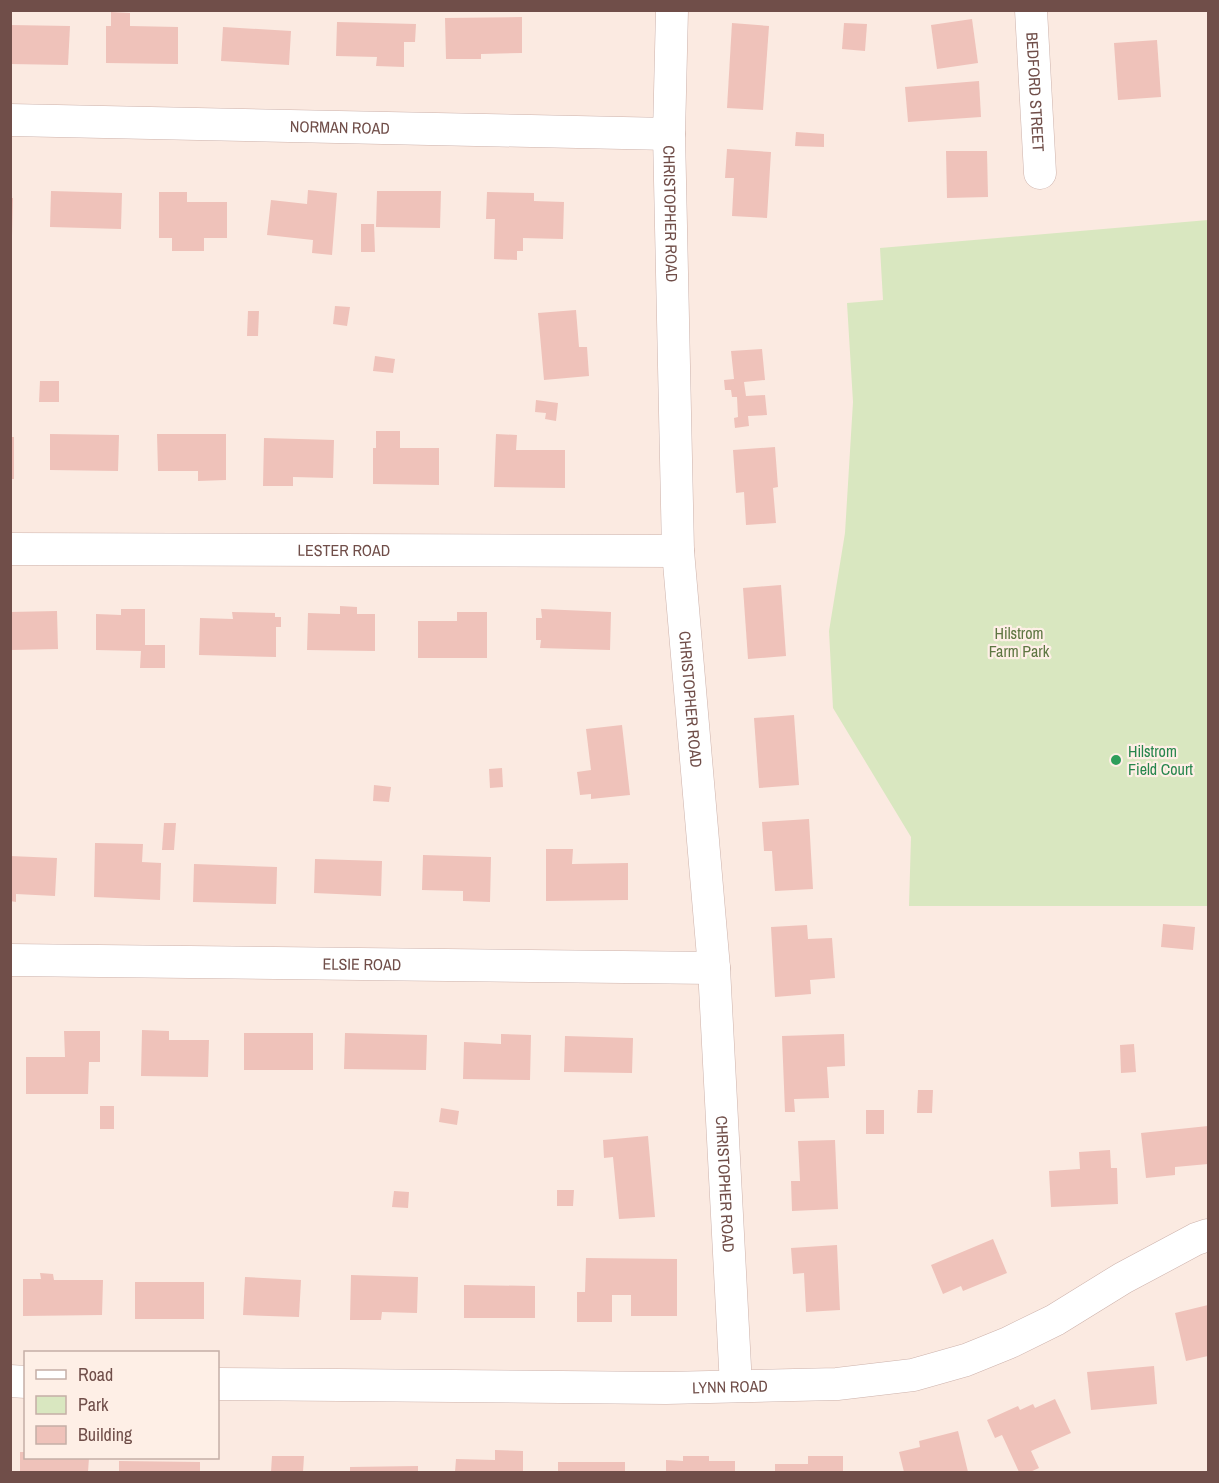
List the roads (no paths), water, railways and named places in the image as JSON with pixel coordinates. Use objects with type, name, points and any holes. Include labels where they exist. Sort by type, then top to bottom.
[{"type":"street","name":"CHRISTOPHER ROAD","points":[[672,10],[669,134],[678,551],[714,968],[736,1386]]},
{"type":"street","name":"BEDFORD STREET","points":[[1031,10],[1040,173]]},
{"type":"street","name":"NORMAN ROAD","points":[[10,120],[669,134]]},
{"type":"street","name":"LESTER ROAD","points":[[10,549],[678,551]]},
{"type":"street","name":"ELSIE ROAD","points":[[10,960],[714,968]]},
{"type":"street","name":"LYNN ROAD","points":[[219,1384],[646,1388],[837,1384],[913,1375],[966,1360],[1008,1343],[1055,1320],[1123,1278],[1196,1239],[1209,1235]]},
{"type":"place","name":"Hilstrom Field Court","points":[[1116,760]]},
{"type":"park label","name":"Hilstrom Farm Park","points":[[1019,642]]}]
